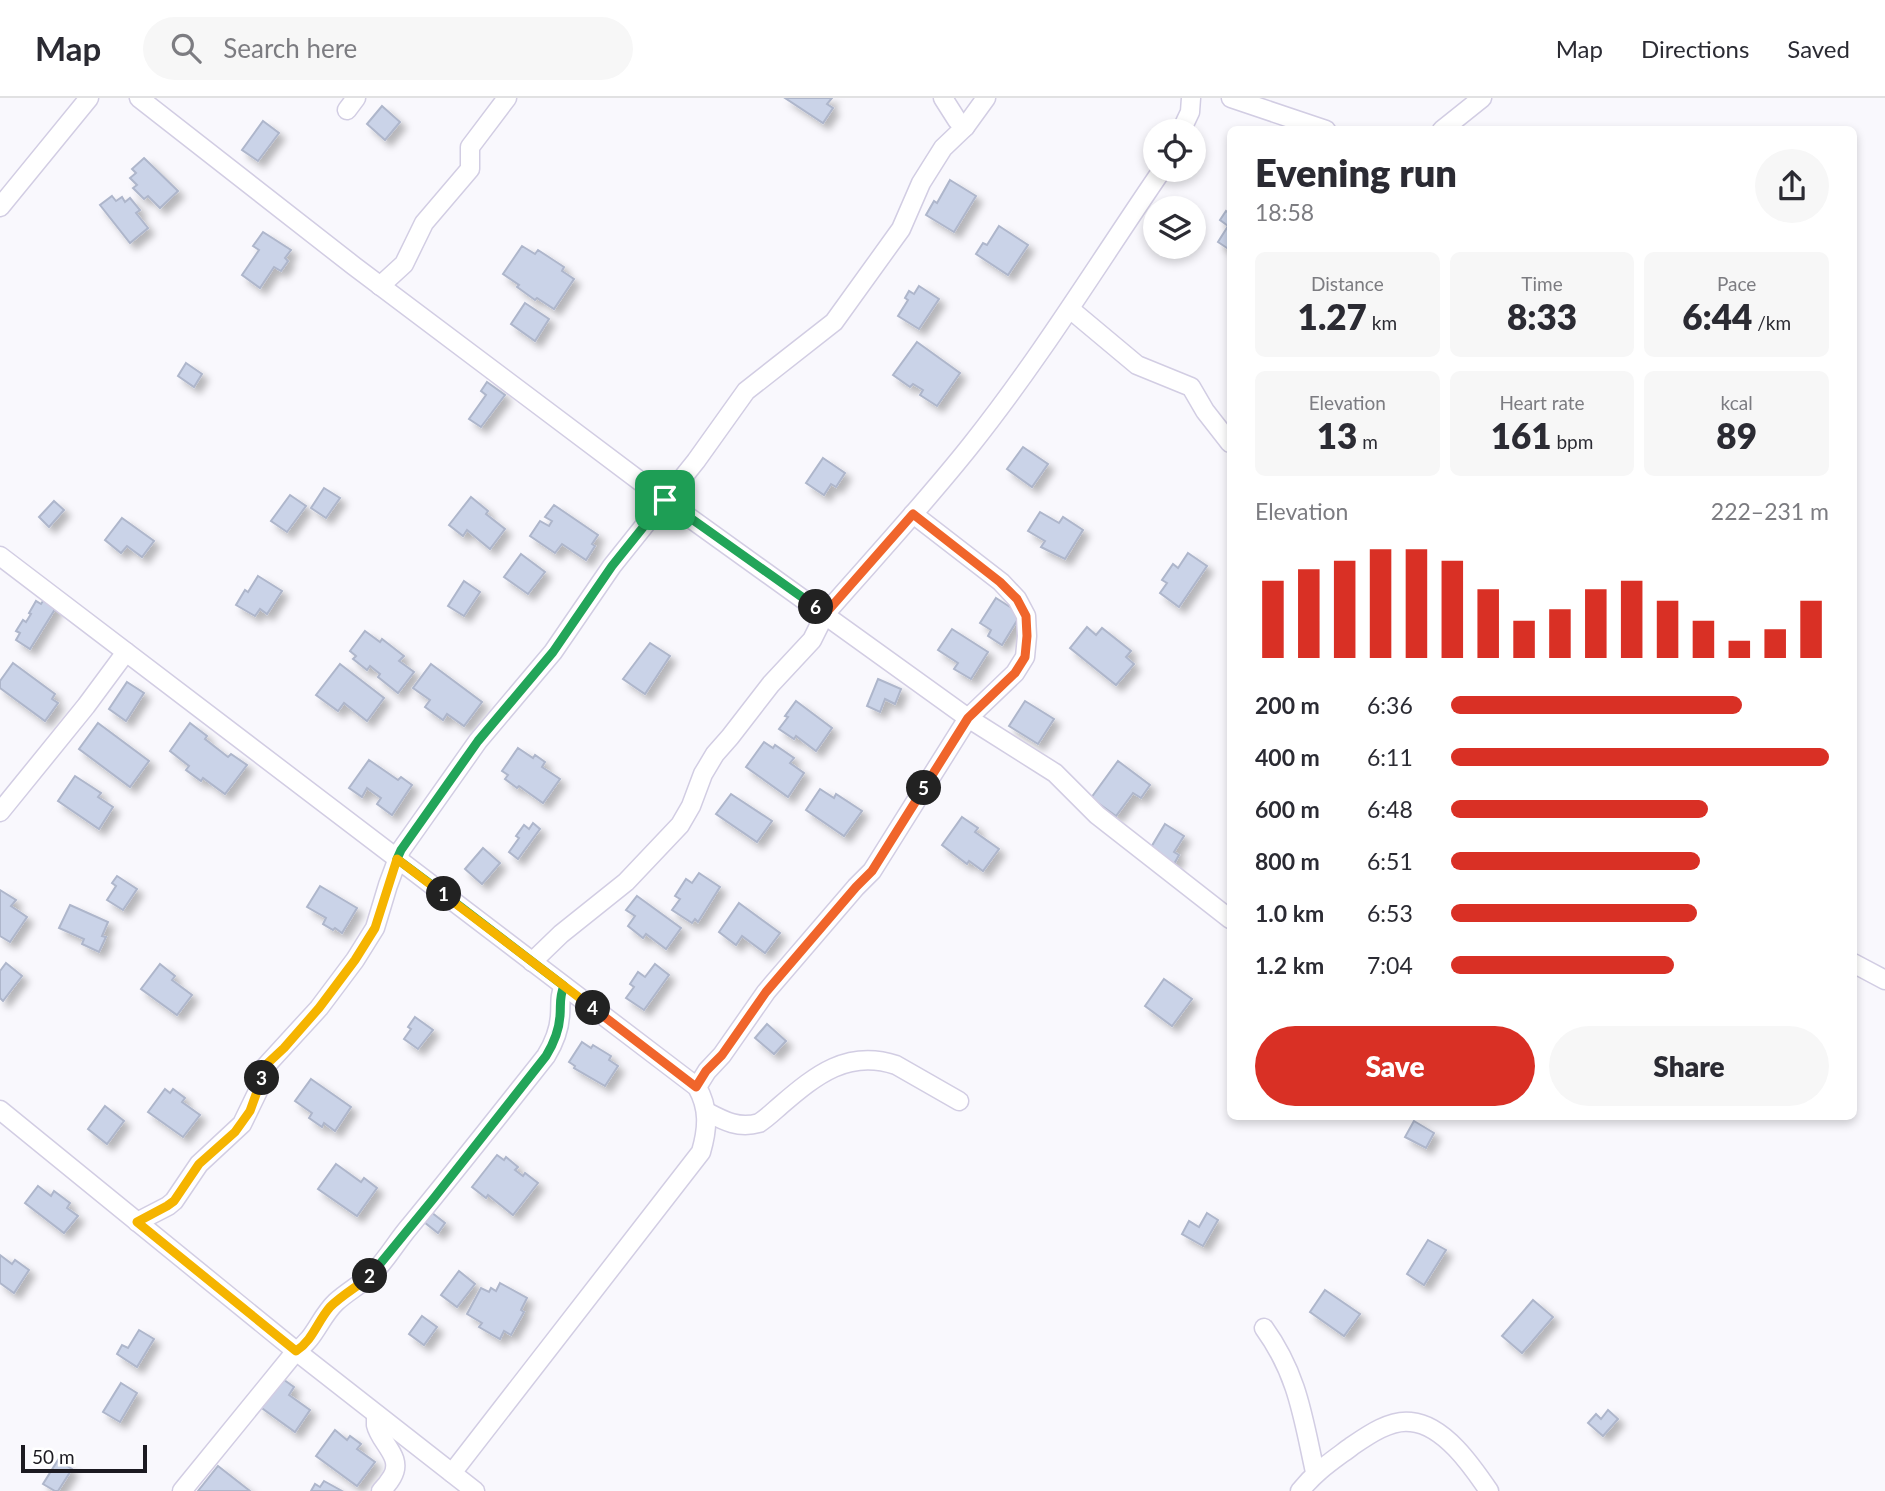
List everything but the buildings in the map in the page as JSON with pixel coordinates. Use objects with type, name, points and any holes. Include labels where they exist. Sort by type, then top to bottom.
[{"type":"street","points":[[0,207],[89,98]]},
{"type":"street","points":[[139,98],[380,286],[665,500],[968,718],[1055,773],[1097,815],[1227,917]]},
{"type":"street","points":[[380,286],[404,264],[424,223],[470,169],[470,147],[507,98]]},
{"type":"street","points":[[943,98],[957,120],[965,127]]},
{"type":"street","points":[[137,1222],[174,1201],[199,1164],[242,1124],[258,1091],[264,1068],[319,1008],[355,960],[375,928],[397,859],[406,842],[478,741],[553,652],[612,566],[696,461],[746,391],[834,322],[901,229],[920,183],[943,148],[965,127],[986,98]]},
{"type":"street","points":[[1187,119],[1191,98]]},
{"type":"street","points":[[1231,98],[1314,126]]},
{"type":"street","points":[[1447,126],[1482,98]]},
{"type":"street","points":[[532,962],[561,934],[626,882],[680,825],[715,754],[771,684],[812,640],[825,614],[970,446],[1070,309],[1154,182]]},
{"type":"street","points":[[1070,309],[1137,365],[1191,387],[1227,439]]},
{"type":"street","points":[[696,1087],[766,992],[872,871],[968,718],[1015,673],[1025,657],[1026,616],[1017,599],[1000,582],[913,514]]},
{"type":"street","points":[[0,556],[696,1087],[703,1099],[707,1112],[706,1135],[701,1152],[452,1474]]},
{"type":"street","points":[[0,812],[126,652]]},
{"type":"street","points":[[1857,966],[1885,980]]},
{"type":"street","points":[[182,1491],[296,1351],[310,1338],[337,1300],[361,1284],[381,1264],[546,1056],[559,1027],[560,995],[564,986]]},
{"type":"street","points":[[707,1112],[735,1125],[759,1123],[829,1070],[862,1059],[896,1065],[959,1101]]},
{"type":"street","points":[[0,1110],[296,1351],[475,1491]]},
{"type":"street","points":[[1265,1328],[1286,1363],[1294,1383],[1315,1472]]},
{"type":"street","points":[[376,1414],[376,1424],[391,1450],[395,1467],[393,1476],[381,1491]]},
{"type":"street","points":[[1300,1491],[1315,1472],[1358,1442],[1386,1426],[1410,1421],[1426,1426],[1444,1437],[1468,1462],[1489,1491]]},
{"type":"route","points":[[665,500],[612,566],[553,652],[478,741],[406,842],[397,859],[564,986],[560,995],[559,1002],[559,1027],[552,1047],[381,1264],[361,1284],[337,1300],[304,1346],[296,1351],[137,1222],[174,1201],[205,1157],[242,1124],[258,1091],[264,1068],[319,1008],[375,928],[397,859],[696,1087],[766,992],[872,871],[968,718],[1015,673],[1025,657],[1026,616],[1017,599],[1000,582],[913,514],[825,614],[665,500]]}]
